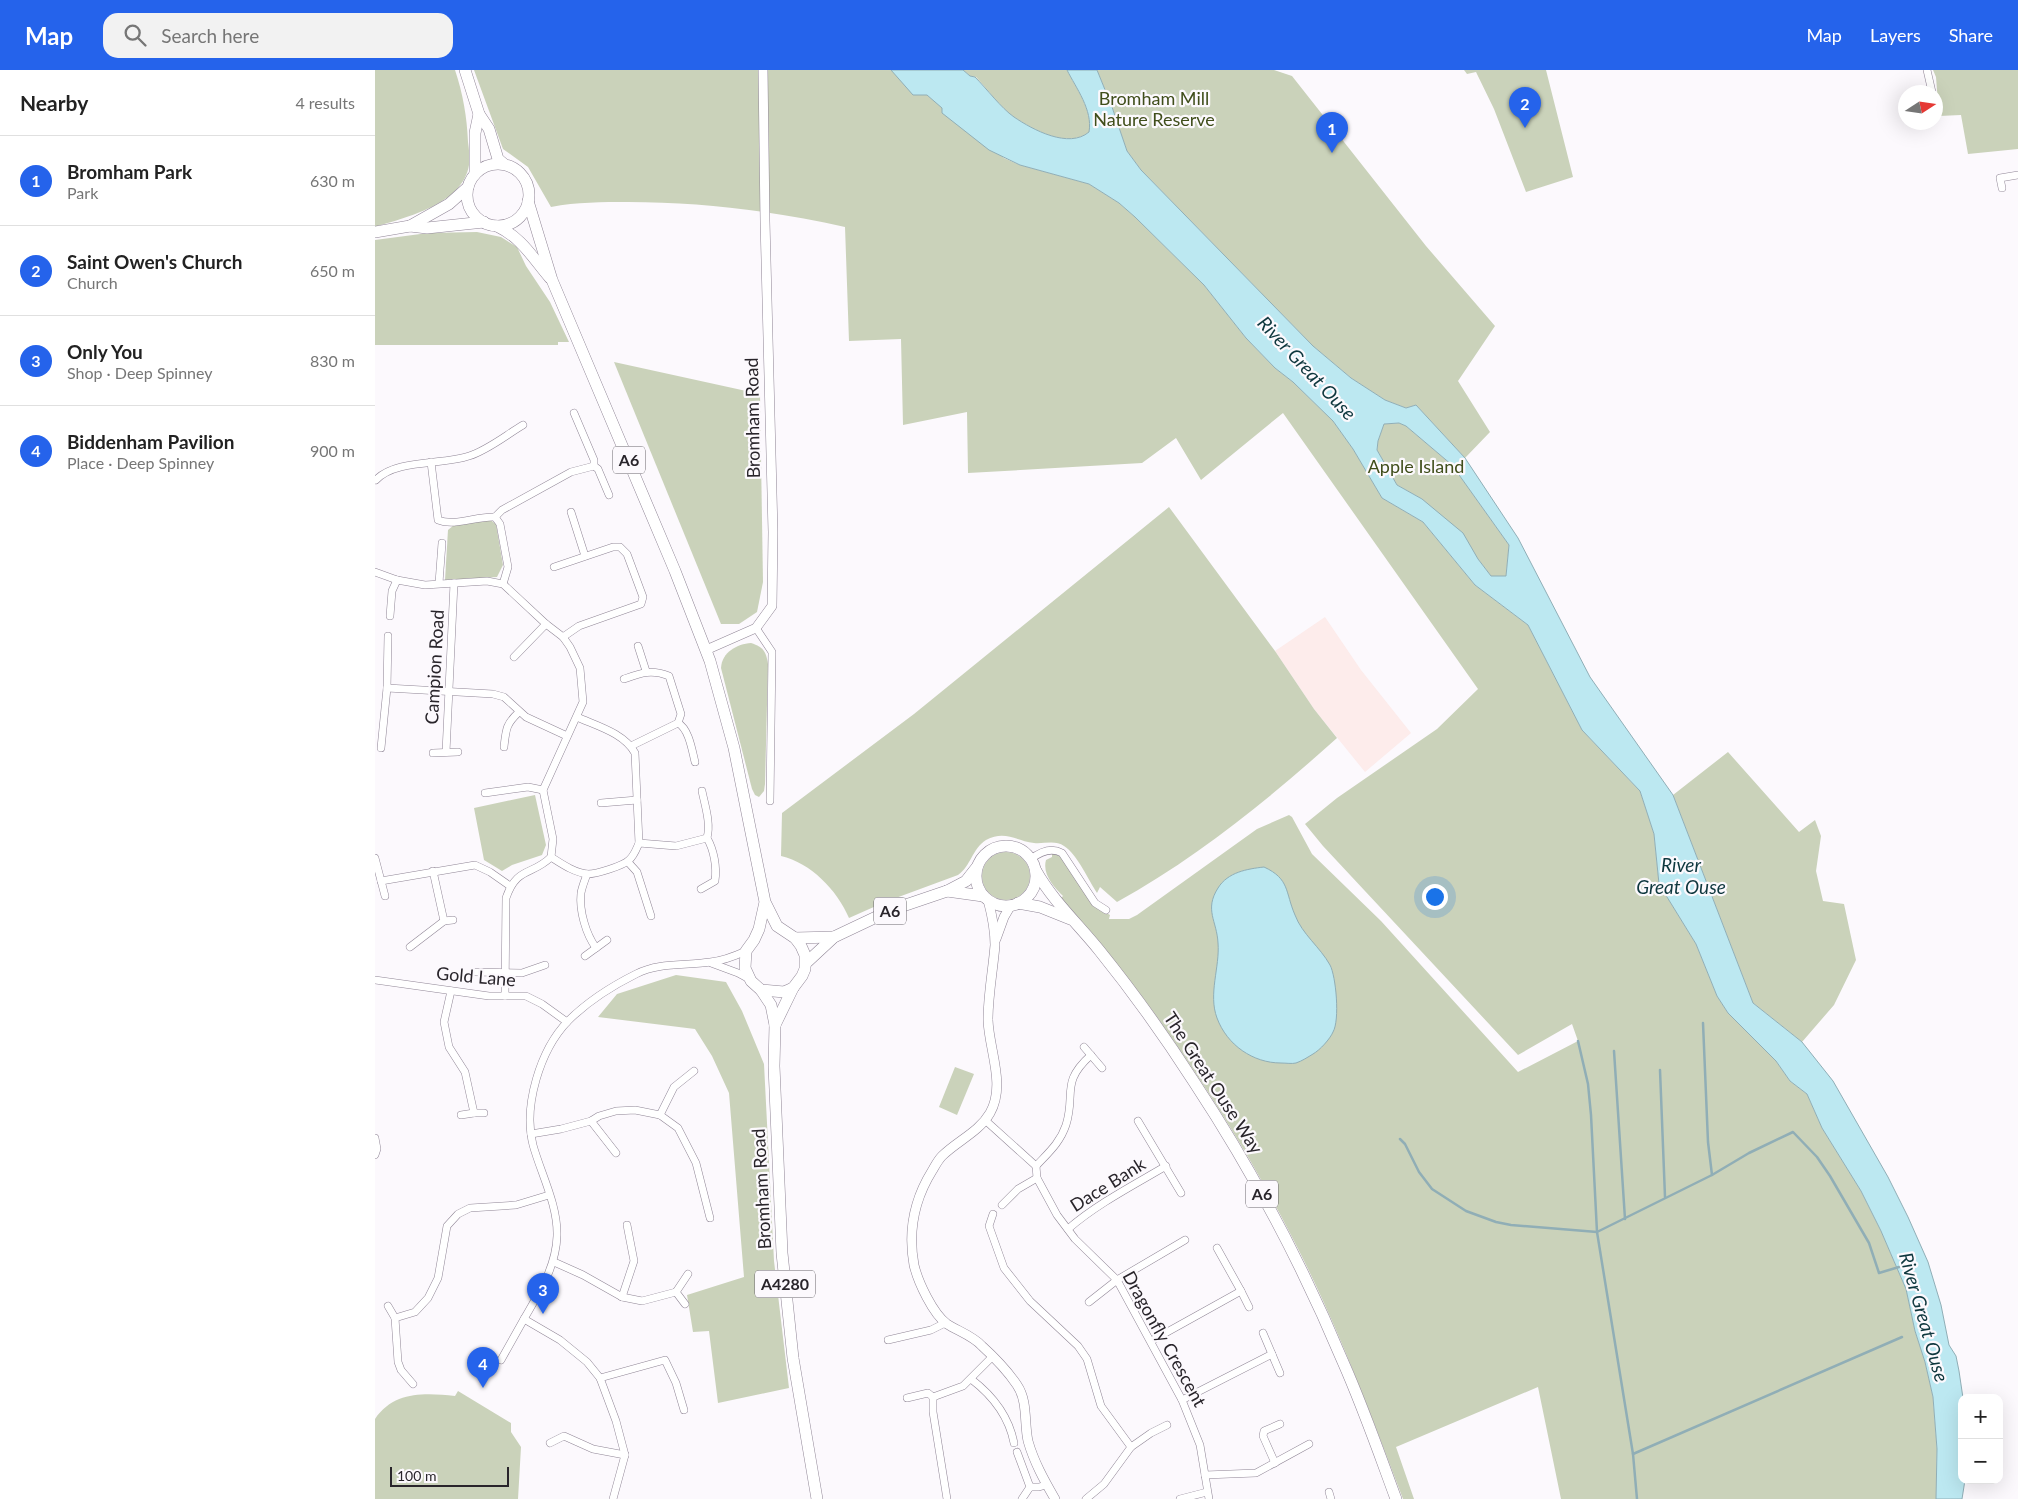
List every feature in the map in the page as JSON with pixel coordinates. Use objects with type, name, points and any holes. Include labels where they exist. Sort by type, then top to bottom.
[{"type":"main road","points":[[465,70],[479,114],[489,129],[498,158],[504,164],[518,171],[527,185],[528,201],[520,216],[506,224],[497,226],[485,222],[476,216],[470,208],[467,198],[468,188],[475,174],[483,168],[493,164],[504,164]]},
{"type":"main road","points":[[475,174],[475,133],[479,114]]},
{"type":"main road","points":[[410,226],[449,204],[468,188]]},
{"type":"main road","name":"A6","points":[[528,201],[552,280],[675,571],[721,696],[734,748],[765,902],[777,926],[790,936],[835,937]]},
{"type":"main road","points":[[375,232],[410,226],[427,228],[485,222]]},
{"type":"main road","name":"A6","points":[[497,226],[512,233],[524,244],[552,280]]},
{"type":"main road","name":"A6","points":[[806,963],[835,937],[891,910],[947,891],[965,881],[977,867],[979,861],[989,851],[1001,846],[1015,847],[1021,850],[1031,859],[1035,871]]},
{"type":"main road","points":[[977,867],[977,885],[986,898]]},
{"type":"main road","points":[[1014,904],[1028,896],[1032,890],[1036,878],[1035,871]]},
{"type":"main road","name":"The Great Ouse Way","points":[[1035,871],[1049,893],[1099,951],[1159,1030],[1195,1083],[1260,1191],[1318,1304],[1367,1420],[1396,1499]]},
{"type":"main road","name":"A6","points":[[947,891],[986,898],[999,905],[1014,904]]},
{"type":"main road","name":"A6","points":[[754,940],[762,918],[765,902]]},
{"type":"main road","name":"The Great Ouse Way","points":[[1014,904],[1040,907],[1072,920]]},
{"type":"main road","points":[[777,932],[790,936],[801,946],[806,963],[802,976],[793,988],[777,993],[761,990],[751,980],[745,968],[746,951],[754,940],[764,933],[777,932]]},
{"type":"main road","name":"Bromham Road","points":[[775,1025],[793,988]]},
{"type":"main road","name":"Bromham Road","points":[[761,990],[771,1005],[775,1025],[774,1066],[783,1262],[793,1358],[817,1499]]},
{"type":"street","name":"Bromham Road","points":[[756,628],[772,606],[773,593],[763,70]]},
{"type":"street","points":[[1927,70],[1930,85]]},
{"type":"street","points":[[2002,188],[2000,178],[2018,175]]},
{"type":"street","points":[[574,412],[594,460],[594,466],[598,469],[609,495]]},
{"type":"street","points":[[376,480],[380,475],[393,469],[469,456],[523,425]]},
{"type":"street","points":[[431,462],[438,520],[447,524],[485,516],[495,517],[500,524],[508,567],[503,584]]},
{"type":"street","points":[[495,517],[502,510],[571,472],[594,466]]},
{"type":"street","points":[[571,512],[585,556]]},
{"type":"street","points":[[439,583],[442,543]]},
{"type":"street","points":[[555,567],[620,546],[627,554],[643,597],[641,604],[579,626],[563,637]]},
{"type":"street","points":[[375,572],[397,580],[425,585],[487,581],[503,584],[546,624],[563,637],[576,657],[582,680],[583,702],[543,790],[553,839],[551,857]]},
{"type":"street","points":[[390,616],[392,590],[397,580]]},
{"type":"street","name":"Campion Road","points":[[446,752],[454,583]]},
{"type":"street","points":[[513,657],[546,624]]},
{"type":"street","points":[[705,650],[756,628],[772,652],[770,801]]},
{"type":"street","points":[[381,748],[387,688],[388,636]]},
{"type":"street","points":[[638,646],[646,671]]},
{"type":"street","points":[[624,679],[646,671],[658,672],[669,676],[681,714],[678,723],[631,746]]},
{"type":"street","points":[[387,688],[493,694],[504,697],[519,712],[567,736]]},
{"type":"street","points":[[504,747],[506,728],[519,712]]},
{"type":"street","points":[[551,857],[566,866],[587,874],[627,862],[635,853],[639,843],[635,753],[631,746],[621,737],[577,717]]},
{"type":"street","points":[[678,723],[682,726],[689,739],[695,762]]},
{"type":"street","points":[[433,752],[458,752]]},
{"type":"street","points":[[485,793],[528,787],[543,790]]},
{"type":"street","points":[[701,889],[715,881],[717,873],[711,846],[707,838],[709,832],[702,791]]},
{"type":"street","points":[[601,803],[637,800]]},
{"type":"street","points":[[639,843],[676,846],[707,838]]},
{"type":"street","points":[[1031,859],[1048,851],[1057,850],[1062,853],[1095,903],[1106,910]]},
{"type":"street","points":[[505,996],[505,906],[510,886],[523,873],[551,857]]},
{"type":"street","points":[[375,858],[385,896]]},
{"type":"street","points":[[627,862],[637,872],[651,916]]},
{"type":"street","points":[[381,881],[475,865],[490,872],[510,886]]},
{"type":"street","points":[[433,872],[444,921]]},
{"type":"street","points":[[587,874],[581,894],[586,928],[596,948]]},
{"type":"street","points":[[986,898],[992,915],[995,944]]},
{"type":"street","points":[[1014,904],[1003,917],[995,944],[989,995],[988,1021],[990,1046],[996,1074],[996,1095],[985,1120],[941,1157],[924,1184],[914,1209],[911,1233],[915,1266],[929,1301],[945,1323],[982,1345],[1018,1387],[1024,1406],[1028,1440],[1040,1473],[1055,1499]]},
{"type":"street","points":[[410,947],[444,921],[453,920]]},
{"type":"street","points":[[585,956],[607,940]]},
{"type":"street","points":[[501,1360],[542,1288],[554,1262],[557,1236],[556,1216],[531,1134],[531,1100],[543,1060],[567,1022],[617,984],[638,973],[665,965],[711,962],[746,951]]},
{"type":"street","points":[[711,962],[751,980]]},
{"type":"street","points":[[475,972],[522,973],[545,965]]},
{"type":"street","name":"Gold Lane","points":[[375,980],[489,996],[526,996],[535,999],[567,1022]]},
{"type":"street","points":[[451,991],[444,1022],[449,1047],[465,1072],[474,1113]]},
{"type":"street","points":[[1084,1047],[1102,1068]]},
{"type":"street","points":[[985,1120],[1036,1166],[1055,1148],[1060,1138],[1069,1116],[1071,1082],[1079,1066],[1091,1055]]},
{"type":"street","points":[[660,1116],[674,1086],[694,1071]]},
{"type":"street","points":[[531,1134],[591,1121],[599,1116],[616,1111],[635,1110],[660,1116],[678,1128],[696,1163],[710,1218]]},
{"type":"street","points":[[461,1115],[484,1113]]},
{"type":"street","points":[[591,1121],[616,1153]]},
{"type":"street","name":"Dace Bank","points":[[1139,1121],[1181,1193]]},
{"type":"street","points":[[375,1138],[377,1149],[375,1155]]},
{"type":"street","name":"Dragonfly Crescent","points":[[1036,1166],[1037,1178],[1057,1215],[1075,1239],[1117,1280],[1183,1400],[1200,1445],[1208,1496]]},
{"type":"street","name":"Dace Bank","points":[[1068,1229],[1094,1208],[1116,1197],[1166,1166]]},
{"type":"street","points":[[1002,1205],[1019,1189],[1037,1178]]},
{"type":"street","points":[[395,1318],[415,1312],[429,1298],[438,1278],[447,1226],[458,1214],[470,1208],[517,1204],[549,1194]]},
{"type":"street","points":[[993,1214],[989,1226],[1004,1268],[1030,1301],[1078,1346],[1087,1359],[1101,1406],[1131,1447]]},
{"type":"street","points":[[622,1296],[634,1261],[627,1225]]},
{"type":"street","points":[[1089,1302],[1117,1280],[1185,1240]]},
{"type":"street","points":[[1217,1248],[1249,1307]]},
{"type":"street","points":[[554,1262],[622,1296],[642,1301],[676,1292],[689,1274]]},
{"type":"street","points":[[1151,1341],[1241,1291]]},
{"type":"street","points":[[676,1292],[685,1304]]},
{"type":"street","points":[[388,1306],[395,1318],[398,1362],[401,1370],[413,1384]]},
{"type":"street","points":[[524,1319],[560,1340],[587,1362],[600,1378],[616,1421],[625,1455],[613,1499]]},
{"type":"street","points":[[888,1340],[931,1330],[945,1323]]},
{"type":"street","points":[[1263,1333],[1281,1373]]},
{"type":"street","points":[[1183,1400],[1272,1354]]},
{"type":"street","points":[[933,1398],[958,1389],[993,1358]]},
{"type":"street","points":[[600,1378],[665,1360],[676,1383],[684,1410]]},
{"type":"street","points":[[971,1378],[993,1398],[1008,1424],[1014,1443]]},
{"type":"street","points":[[907,1398],[928,1393],[933,1398],[933,1412],[947,1499]]},
{"type":"street","points":[[1275,1463],[1263,1436],[1264,1431],[1280,1424]]},
{"type":"street","points":[[1086,1499],[1104,1484],[1131,1447],[1151,1432],[1167,1425]]},
{"type":"street","points":[[549,1443],[564,1436],[593,1449],[625,1455]]},
{"type":"street","points":[[1205,1475],[1256,1473],[1309,1444]]},
{"type":"street","points":[[1017,1452],[1030,1487]]},
{"type":"street","points":[[1030,1487],[1039,1488],[1046,1485]]},
{"type":"street","points":[[1022,1499],[1030,1487]]},
{"type":"street","points":[[1180,1499],[1208,1496]]},
{"type":"shaded area","points":[[1325,617],[1361,670],[1411,733],[1365,772],[1314,709],[1275,651]]},
{"type":"green space","points":[[375,70],[455,70],[467,124],[469,165],[465,178],[456,190],[445,199],[432,207],[402,219],[375,227]]},
{"type":"green space","points":[[474,70],[891,70],[897,76],[927,95],[1004,158],[1020,165],[1089,184],[1119,203],[1135,217],[1204,285],[1246,338],[1275,368],[1293,382],[1333,421],[1353,449],[1382,498],[1423,522],[1475,585],[1528,625],[1582,730],[1640,791],[1654,834],[1659,884],[1696,944],[1717,996],[1728,1013],[1776,1061],[1790,1081],[1807,1094],[1822,1128],[1861,1191],[1906,1289],[1933,1397],[1937,1449],[1936,1499],[1561,1499],[1538,1387],[1396,1447],[1414,1499],[1403,1499],[1375,1425],[1324,1303],[1277,1208],[1204,1085],[1126,975],[1060,899],[1063,896],[1047,875],[1045,865],[1046,860],[1052,857],[1052,853],[1061,856],[1094,906],[1110,915],[1109,919],[1129,919],[1257,829],[1289,815],[1292,817],[1312,854],[1381,921],[1518,1072],[1578,1041],[1572,1024],[1518,1055],[1323,846],[1305,824],[1337,798],[1437,729],[1478,689],[1283,413],[1201,480],[1176,438],[1142,463],[968,473],[967,412],[903,425],[901,339],[849,341],[845,227],[737,208],[655,202],[599,202],[551,207],[528,167],[503,149]]},
{"type":"green space","points":[[963,70],[1067,70],[1086,107],[1090,124],[1089,132],[1081,137],[1071,139],[1051,136],[1041,132],[1009,113],[976,77],[970,76]]},
{"type":"green space","name":"Bromham Mill Nature Reserve","points":[[1097,70],[1274,70],[1292,76],[1426,246],[1495,326],[1458,381],[1490,432],[1465,458],[1416,405],[1406,408],[1385,400],[1351,378],[1313,346],[1141,170],[1127,151]]},
{"type":"green space","points":[[1464,70],[1546,70],[1573,177],[1526,192],[1494,109],[1476,72],[1467,74]]},
{"type":"green space","points":[[1933,70],[2018,70],[2018,149],[1968,154],[1961,115],[1943,116],[1943,85],[1937,85]]},
{"type":"green space","points":[[477,232],[501,237],[517,247],[526,266],[550,302],[569,342],[558,342],[558,345],[375,345],[375,240],[428,233]]},
{"type":"green space","points":[[614,362],[760,394],[763,582],[757,612],[739,624],[721,624]]},
{"type":"green space","name":"Apple Island","points":[[1399,423],[1406,426],[1452,465],[1509,545],[1506,576],[1491,576],[1478,559],[1422,499],[1397,485],[1377,450],[1384,424]]},
{"type":"green space","points":[[1169,507],[1275,651],[1314,709],[1337,738],[1232,826],[1176,866],[1117,902],[1100,887],[1097,893],[1074,855],[1061,844],[1034,843],[999,836],[986,840],[981,844],[966,867],[958,875],[885,902],[849,918],[838,897],[822,879],[803,865],[781,856],[782,813],[914,714]]},
{"type":"green space","points":[[489,519],[496,524],[503,565],[497,577],[445,580],[448,530],[454,525]]},
{"type":"green space","points":[[751,643],[763,650],[768,664],[765,784],[764,791],[759,797],[755,795],[752,789],[721,668],[727,653],[736,647]]},
{"type":"green space","points":[[1728,752],[1799,832],[1815,820],[1821,836],[1816,871],[1823,901],[1844,904],[1856,960],[1834,1005],[1802,1042],[1753,1003],[1673,795]]},
{"type":"green space","points":[[535,795],[546,845],[542,855],[512,865],[502,871],[484,860],[474,808]]},
{"type":"green space","points":[[1001,852],[1011,852],[1023,859],[1030,871],[1030,881],[1023,893],[1011,900],[1001,900],[993,896],[986,889],[982,881],[982,871],[986,863],[993,856]]},
{"type":"green space","points":[[676,975],[726,982],[742,1011],[764,1064],[774,1261],[789,1388],[718,1403],[709,1331],[693,1332],[687,1295],[744,1277],[729,1093],[712,1056],[695,1029],[598,1017],[617,994]]},
{"type":"green space","points":[[955,1067],[974,1074],[957,1115],[939,1107]]},
{"type":"green space","points":[[458,1391],[511,1423],[511,1432],[521,1447],[518,1499],[375,1499],[375,1419],[391,1403],[401,1399],[433,1394],[455,1396]]},
{"type":"water","name":"River Great Ouse","points":[[891,70],[963,70],[970,76],[975,77],[1004,109],[1014,117],[1051,136],[1072,139],[1081,137],[1089,132],[1090,124],[1086,107],[1067,70],[1097,70],[1127,151],[1141,170],[1313,346],[1351,378],[1385,400],[1406,408],[1416,405],[1465,458],[1518,538],[1590,677],[1673,795],[1753,1003],[1802,1042],[1833,1081],[1888,1177],[1908,1217],[1928,1262],[1941,1305],[1949,1345],[1956,1356],[1959,1371],[1962,1394],[1958,1394],[1958,1484],[1964,1484],[1962,1499],[1936,1499],[1937,1449],[1933,1397],[1906,1289],[1881,1231],[1861,1191],[1822,1128],[1807,1094],[1790,1081],[1776,1061],[1728,1013],[1717,996],[1696,944],[1659,884],[1654,834],[1640,791],[1582,730],[1528,625],[1475,585],[1423,522],[1382,498],[1353,449],[1333,421],[1293,382],[1275,368],[1246,338],[1204,285],[1135,217],[1119,203],[1089,184],[1020,165],[989,150],[942,113],[942,108],[927,95],[913,95]],"holes":[[[1399,423],[1406,426],[1452,465],[1509,545],[1506,576],[1491,576],[1478,559],[1463,533],[1422,499],[1397,485],[1377,450],[1384,424]]]},
{"type":"water","points":[[1264,867],[1283,881],[1298,922],[1326,958],[1334,978],[1337,1008],[1333,1032],[1319,1050],[1305,1059],[1294,1063],[1261,1060],[1242,1051],[1221,1028],[1215,1009],[1214,990],[1218,943],[1212,915],[1214,896],[1222,883],[1232,875],[1245,870]]},
{"type":"waterway","points":[[1703,1023],[1708,1142],[1712,1175]]},
{"type":"waterway","points":[[1578,1041],[1588,1084],[1597,1232],[1633,1454],[1637,1499]]},
{"type":"waterway","points":[[1614,1051],[1625,1219]]},
{"type":"waterway","points":[[1660,1070],[1665,1197]]},
{"type":"waterway","name":"River Great Ouse","points":[[1400,1139],[1405,1144],[1419,1172],[1432,1189],[1466,1211],[1496,1222],[1511,1225],[1597,1232],[1793,1132],[1817,1157],[1830,1176],[1869,1243],[1879,1273],[1899,1267]]},
{"type":"waterway","points":[[1633,1454],[1902,1337]]},
{"type":"place","name":"Saint Owen's Church","points":[[1525,128]]},
{"type":"place","name":"Bromham Park","points":[[1332,153]]},
{"type":"place","name":"Only You","points":[[543,1314]]},
{"type":"place","name":"Biddenham Pavilion","points":[[483,1388]]}]
